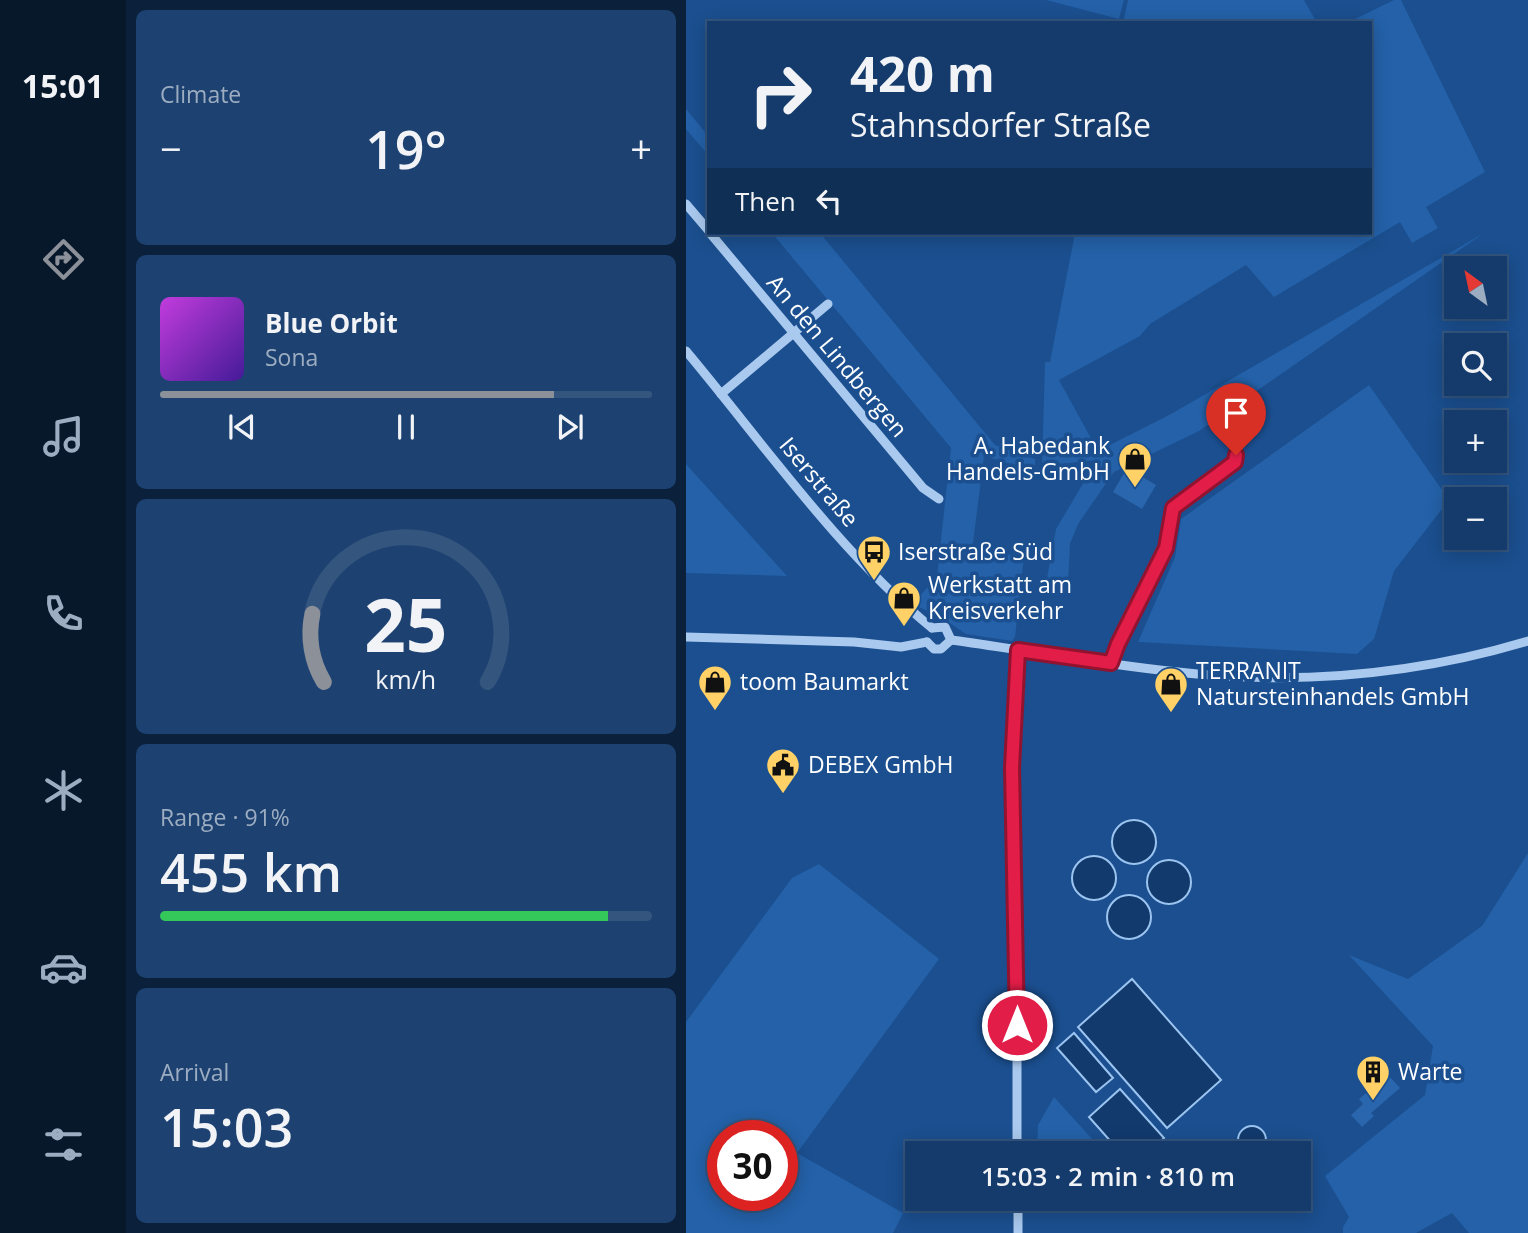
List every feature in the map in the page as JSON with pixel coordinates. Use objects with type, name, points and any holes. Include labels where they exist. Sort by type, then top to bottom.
[{"type":"street","name":"An den Lindbergen","points":[[686,204],[707,230]]},
{"type":"street","name":"An den Lindbergen","points":[[712,235],[923,488],[939,499]]},
{"type":"street","points":[[721,394],[828,304]]},
{"type":"street","name":"Iserstraße","points":[[686,351],[848,547],[903,604],[932,628]]},
{"type":"street","points":[[1111,663],[1166,548],[1173,508],[1235,462],[1236,455]]},
{"type":"street","points":[[927,642],[932,628],[945,627],[951,640]]},
{"type":"street","points":[[686,637],[867,643],[901,647],[927,642]]},
{"type":"street","points":[[927,642],[934,649],[941,649],[951,640]]},
{"type":"street","points":[[951,640],[1111,663],[1235,677],[1320,677],[1423,666],[1528,641]]},
{"type":"street","points":[[1017,1141],[1017,955],[1012,768],[1018,650]]},
{"type":"street","points":[[1018,1211],[1018,1233]]},
{"type":"shaded area","points":[[1046,0],[1124,0],[1119,19]]},
{"type":"shaded area","points":[[1128,0],[1304,0],[1316,21],[1123,21]]},
{"type":"shaded area","points":[[1394,0],[1401,0],[1485,172],[1426,207],[1438,228],[1412,243],[1400,222],[1274,297],[1246,265],[1150,324],[1140,336],[1059,380],[1098,451],[1171,414],[1444,256],[1444,261],[1199,431],[1114,472],[1078,524],[1070,544],[1068,583],[1047,578],[1056,529],[1097,460],[1042,466],[1045,362],[1050,362],[1075,235],[1372,235],[1372,21],[1351,21]]},
{"type":"shaded area","points":[[686,109],[707,135],[707,154],[686,129]]},
{"type":"shaded area","points":[[1484,233],[1451,256],[1444,256]]},
{"type":"shaded area","points":[[774,235],[822,235],[995,445],[1035,459],[1035,471],[984,456],[972,551],[1024,556],[1015,637],[1012,641],[966,634],[944,619],[913,604],[937,576],[951,448]]},
{"type":"shaded area","points":[[1369,385],[1444,493],[1444,506],[1394,571],[1374,639],[1357,654],[1138,642],[1175,557],[1181,519]]},
{"type":"shaded area","points":[[686,464],[787,576],[686,573]]},
{"type":"shaded area","points":[[1134,820],[1150,826],[1156,842],[1150,858],[1134,864],[1118,858],[1112,842],[1118,826]]},
{"type":"shaded area","points":[[1528,853],[1528,1233],[1469,1233],[1452,1213],[1416,1233],[1343,1233],[1343,1227],[1349,1217],[1325,1176],[1425,1095],[1433,1046],[1349,955],[1408,979],[1482,926]]},
{"type":"shaded area","points":[[1094,856],[1110,862],[1116,878],[1110,894],[1094,900],[1078,894],[1072,878],[1078,862]]},
{"type":"shaded area","points":[[1169,860],[1185,866],[1191,882],[1185,898],[1169,904],[1153,898],[1147,882],[1153,866]]},
{"type":"shaded area","points":[[819,864],[939,959],[798,1152],[798,1120],[707,1120],[707,1211],[798,1211],[798,1154],[903,1213],[893,1233],[686,1233],[686,1022],[792,878]]},
{"type":"shaded area","points":[[1129,895],[1145,901],[1151,917],[1145,933],[1129,939],[1113,933],[1107,917],[1113,901]]},
{"type":"shaded area","points":[[1132,979],[1221,1080],[1167,1128],[1078,1027]]},
{"type":"shaded area","points":[[1074,1033],[1113,1078],[1096,1092],[1057,1048]]},
{"type":"shaded area","points":[[1120,1089],[1164,1138],[1161,1141],[1110,1141],[1089,1117]]},
{"type":"shaded area","points":[[1054,1097],[1094,1141],[1037,1141],[1038,1125]]},
{"type":"shaded area","points":[[1247,1127],[1257,1127],[1265,1135],[1266,1141],[1238,1141],[1242,1130]]},
{"type":"building","name":"A. Habedank Handels-GmbH","points":[[1127,468],[1156,485],[1142,509],[1113,492]]},
{"type":"building","name":"Warte","points":[[1388,1075],[1400,1088],[1371,1113],[1374,1116],[1362,1127],[1351,1115],[1363,1104],[1359,1099]]},
{"type":"place","name":"A. Habedank Handels-GmbH","points":[[1135,489]]},
{"type":"place","name":"Iserstraße Süd","points":[[874,582]]},
{"type":"place","name":"Werkstatt am Kreisverkehr","points":[[904,628]]},
{"type":"place","name":"toom Baumarkt","points":[[715,712]]},
{"type":"place","name":"TERRANIT Natursteinhandels GmbH","points":[[1171,714]]},
{"type":"place","name":"DEBEX GmbH","points":[[783,795]]},
{"type":"place","name":"Warte","points":[[1373,1102]]},
{"type":"route","points":[[1017,1025],[1012,718],[1018,650],[1111,663],[1166,548],[1173,508],[1235,462],[1236,455]]}]
